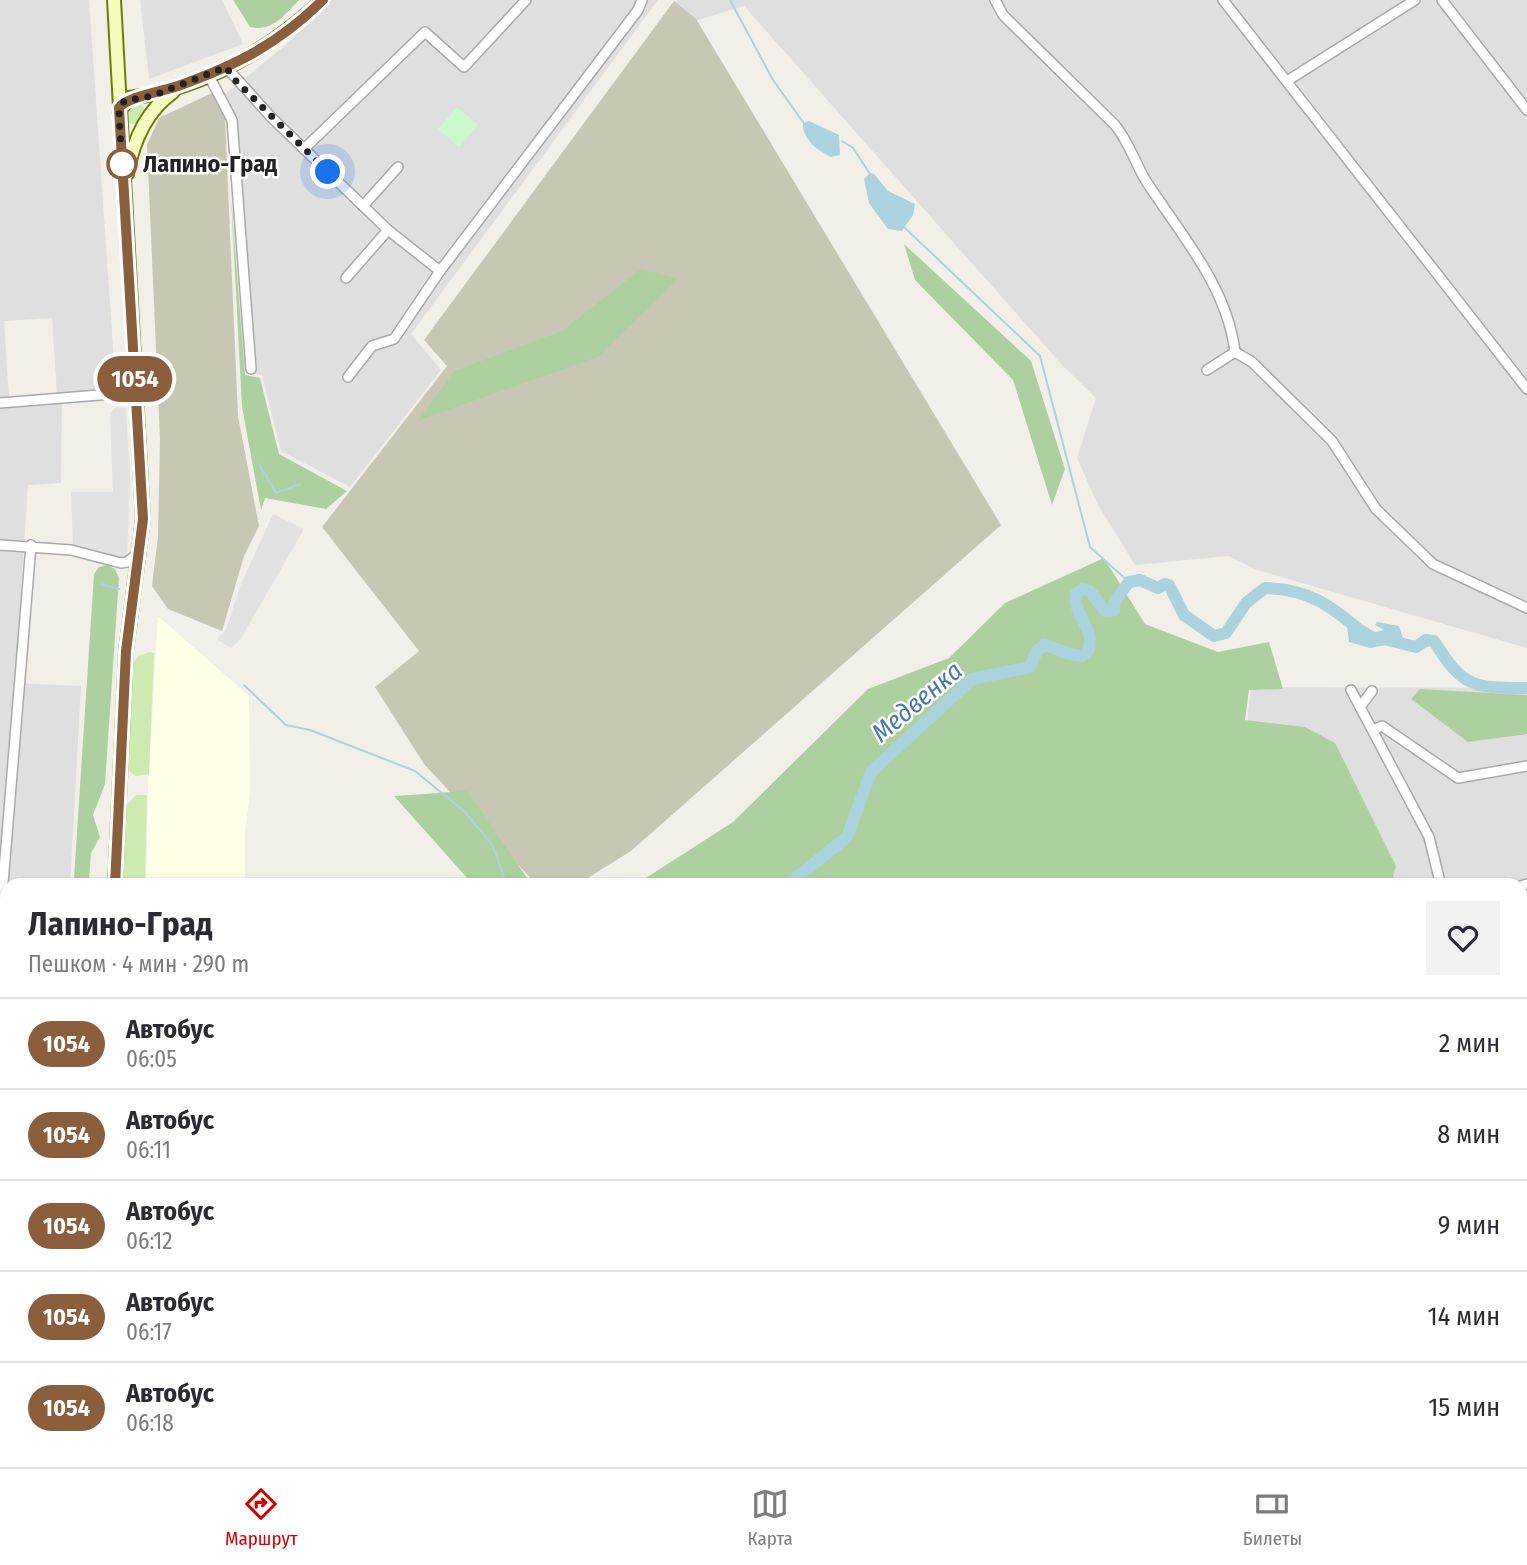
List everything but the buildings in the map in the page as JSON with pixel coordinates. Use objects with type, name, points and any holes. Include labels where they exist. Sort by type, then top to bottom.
[{"type":"main road","points":[[114,0],[143,519],[141,552],[126,651],[115,878]]},
{"type":"main road","points":[[119,113],[124,101],[196,79],[276,41],[323,0]]},
{"type":"main road","points":[[118,72],[136,98],[147,108],[146,120],[138,126],[130,126],[119,113]]},
{"type":"main road","points":[[125,186],[133,149],[146,120],[157,105],[196,79]]},
{"type":"street","points":[[304,149],[425,32],[464,66],[526,0]]},
{"type":"street","points":[[348,377],[372,346],[394,339],[440,271],[624,28],[642,0]]},
{"type":"street","points":[[995,0],[1003,15],[1122,134],[1140,172],[1198,254],[1221,304],[1235,352],[1252,362],[1332,441],[1376,509],[1433,564],[1527,608]]},
{"type":"street","points":[[1223,0],[1527,389]]},
{"type":"street","points":[[1287,81],[1415,0]]},
{"type":"street","points":[[1442,0],[1527,110]]},
{"type":"street","points":[[226,67],[235,80],[388,230],[440,271]]},
{"type":"street","points":[[196,79],[232,120],[251,369]]},
{"type":"street","points":[[363,206],[398,167]]},
{"type":"street","points":[[346,278],[388,230]]},
{"type":"street","points":[[1207,370],[1235,352]]},
{"type":"street","points":[[0,403],[136,393]]},
{"type":"street","points":[[0,545],[31,545],[71,550],[115,562],[127,562],[141,552]]},
{"type":"street","points":[[3,878],[31,545]]},
{"type":"street","points":[[115,562],[135,583]]},
{"type":"street","points":[[1351,690],[1429,837],[1439,878]]},
{"type":"street","points":[[1360,706],[1372,691]]},
{"type":"street","points":[[1373,730],[1382,726],[1458,778],[1527,766]]},
{"type":"shaded area","points":[[0,0],[89,0],[116,390],[57,394],[52,318],[4,321],[9,398],[0,399]]},
{"type":"shaded area","points":[[140,0],[222,0],[243,44],[149,79]]},
{"type":"shaded area","points":[[328,0],[658,0],[411,334],[441,370],[350,487],[281,451],[262,375],[247,373],[224,95],[286,45]]},
{"type":"shaded area","points":[[677,0],[1527,0],[1527,648],[1257,570],[1229,556],[1135,565],[1098,505],[1077,458],[1096,398],[1062,365],[744,6],[695,21],[674,4]]},
{"type":"shaded area","points":[[674,1],[696,19],[1001,525],[631,851],[588,878],[530,878],[424,764],[375,687],[419,651],[322,527],[447,366],[424,340]]},
{"type":"shaded area","points":[[212,93],[225,119],[238,416],[259,526],[244,556],[222,631],[168,609],[152,586],[158,537],[160,439],[147,145],[159,118]]},
{"type":"shaded area","points":[[62,403],[61,483],[28,485],[15,683],[81,686],[70,878],[0,878],[0,406]]},
{"type":"shaded area","points":[[116,407],[126,408],[130,477],[127,559],[73,545],[71,492],[113,492],[110,413]]},
{"type":"shaded area","points":[[273,514],[304,529],[240,640],[231,648],[217,639],[226,629],[241,584]]},
{"type":"shaded area","points":[[158,616],[249,696],[250,793],[245,832],[245,878],[146,878],[148,786]]},
{"type":"shaded area","points":[[1251,687],[1527,688],[1527,878],[1324,878],[1247,722]]},
{"type":"green space","points":[[233,0],[299,0],[278,21],[258,28],[250,27]]},
{"type":"green space","points":[[134,102],[142,105],[145,113],[142,121],[134,124],[126,121],[123,113],[126,105]]},
{"type":"green space","points":[[457,107],[478,125],[459,147],[438,129]]},
{"type":"green space","points":[[231,197],[245,375],[260,378],[279,454],[347,491],[326,509],[265,498],[261,510],[242,407]]},
{"type":"green space","points":[[904,244],[1031,361],[1065,469],[1052,505],[1013,380],[915,280]]},
{"type":"green space","points":[[641,269],[678,279],[598,357],[419,420],[454,371],[562,331]]},
{"type":"green space","points":[[1104,558],[1145,624],[1218,652],[1269,642],[1283,689],[1249,690],[1245,720],[1305,727],[1335,743],[1396,866],[1393,878],[646,878],[733,822],[868,689],[949,658],[1005,603]]},
{"type":"green space","points":[[107,565],[115,569],[119,578],[105,784],[93,815],[100,837],[91,853],[89,878],[74,878],[94,574],[99,567]]},
{"type":"green space","points":[[154,653],[149,774],[135,776],[126,767],[132,665],[138,656]]},
{"type":"green space","points":[[1420,689],[1527,695],[1527,734],[1468,742],[1411,699]]},
{"type":"green space","points":[[467,791],[527,878],[467,878],[394,796]]},
{"type":"green space","points":[[136,795],[147,795],[145,878],[120,878],[124,808]]},
{"type":"water","points":[[809,121],[839,135],[840,155],[831,157],[811,143],[803,129],[803,123]]},
{"type":"water","points":[[870,173],[874,174],[888,191],[915,204],[913,215],[902,231],[888,229],[869,203],[864,179]]},
{"type":"water","points":[[1356,621],[1375,632],[1384,630],[1375,625],[1377,622],[1399,626],[1404,642],[1370,648],[1349,642],[1347,626]]},
{"type":"waterway","points":[[730,0],[773,80],[803,122]]},
{"type":"waterway","points":[[842,141],[853,148],[870,174]]},
{"type":"waterway","points":[[905,228],[1040,356],[1090,547],[1129,582]]},
{"type":"waterway","points":[[259,464],[276,493],[300,484]]},
{"type":"waterway","name":"Медвенка","points":[[796,878],[847,837],[871,772],[972,679],[1030,667],[1037,651],[1044,645],[1082,656],[1088,651],[1089,636],[1076,602],[1076,594],[1082,589],[1090,591],[1105,611],[1114,610],[1115,601],[1129,582],[1140,580],[1158,588],[1169,585],[1184,615],[1214,636],[1226,633],[1246,603],[1265,588],[1280,589],[1318,600],[1363,633]]},
{"type":"waterway","points":[[102,584],[119,589]]},
{"type":"waterway","name":"Медвенка","points":[[1388,640],[1416,647],[1426,640],[1434,641],[1462,677],[1482,686],[1527,688]]},
{"type":"waterway","points":[[244,685],[286,725],[310,730],[415,771],[465,812],[493,846],[504,878]]},
{"type":"bus line","name":"1054","points":[[115,878],[126,651],[141,552],[143,519],[119,108],[129,98],[159,93],[261,51],[293,28],[323,0]]},
{"type":"place","name":"Лапино-Град","points":[[122,164]]},
{"type":"route","points":[[122,164],[119,108],[124,101],[152,96],[226,67],[235,80],[328,172]]}]
